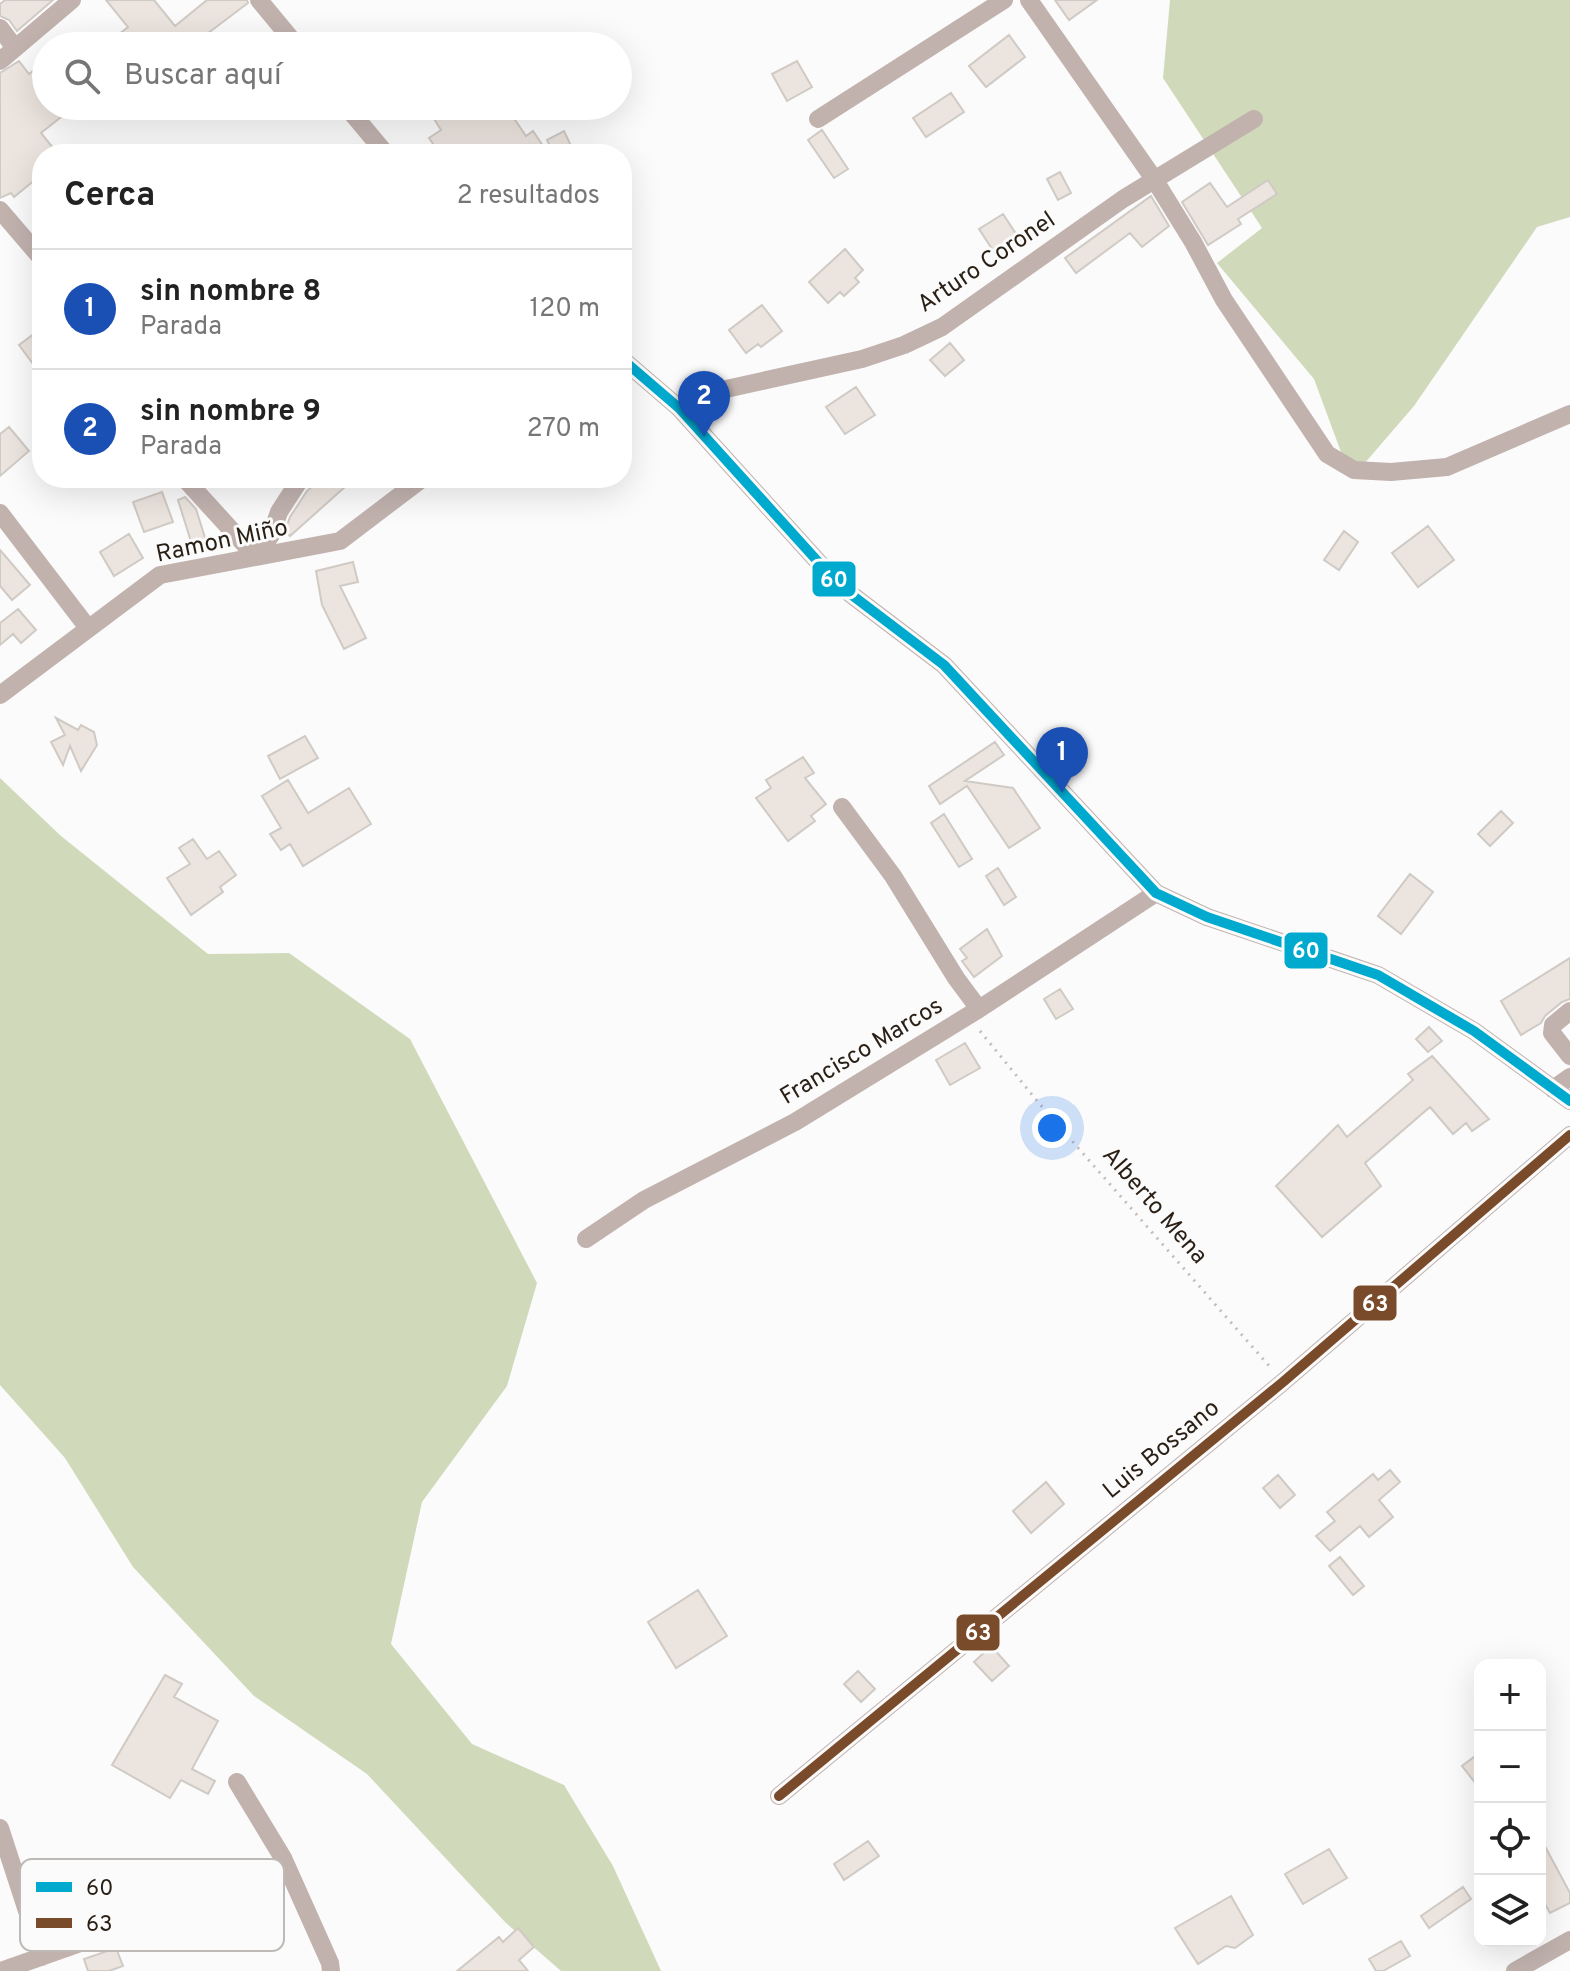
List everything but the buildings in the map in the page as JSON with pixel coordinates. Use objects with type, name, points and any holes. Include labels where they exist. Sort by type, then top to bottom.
[{"type":"street","points":[[34,32],[72,0]]},
{"type":"street","points":[[259,0],[285,32]]},
{"type":"street","points":[[818,119],[1004,0]]},
{"type":"street","points":[[1029,0],[1154,179],[1224,300],[1327,454],[1354,470],[1391,472],[1447,467],[1570,414]]},
{"type":"street","points":[[0,28],[15,48]]},
{"type":"street","points":[[0,61],[32,34]]},
{"type":"street","name":"Arturo Coronel","points":[[679,408],[717,391],[862,359],[904,345],[942,327],[1154,179],[1254,119]]},
{"type":"street","points":[[358,120],[378,144]]},
{"type":"street","points":[[0,210],[32,247]]},
{"type":"street","points":[[632,368],[679,408],[840,586],[944,665],[1156,893],[1207,917],[1378,975],[1474,1031],[1570,1101]]},
{"type":"street","points":[[193,488],[256,557],[295,488]]},
{"type":"street","name":"Ramon Miño","points":[[0,695],[160,575],[340,541],[410,488]]},
{"type":"street","points":[[0,513],[88,628]]},
{"type":"street","points":[[842,807],[893,876],[974,1012]]},
{"type":"street","name":"Francisco Marcos","points":[[586,1239],[644,1200],[795,1122],[974,1012],[1156,893]]},
{"type":"street","points":[[1570,1011],[1553,1025],[1552,1033],[1570,1056]]},
{"type":"street","points":[[1553,1089],[1570,1077]]},
{"type":"street","name":"Luis Bossano","points":[[779,1796],[1283,1382],[1570,1135]]},
{"type":"street","points":[[237,1782],[283,1859]]},
{"type":"street","points":[[0,1828],[20,1889]]},
{"type":"street","points":[[284,1860],[331,1971]]},
{"type":"street","points":[[1515,1971],[1570,1940]]},
{"type":"street","points":[[40,1951],[42,1957]]},
{"type":"street","points":[[1,1971],[59,1951]]},
{"type":"path","name":"Alberto Mena","points":[[974,1012],[1038,1102],[1283,1382]]},
{"type":"green space","points":[[1170,0],[1570,0],[1570,217],[1537,227],[1414,406],[1351,479],[1314,379],[1217,263],[1262,228],[1163,78]]},
{"type":"green space","points":[[0,778],[61,836],[208,954],[289,953],[410,1039],[537,1283],[507,1386],[422,1502],[391,1644],[472,1744],[564,1785],[613,1866],[661,1971],[561,1971],[505,1922],[367,1774],[254,1696],[133,1567],[65,1458],[0,1385]]},
{"type":"transit line","name":"60","points":[[632,368],[679,408],[840,586],[944,665],[1156,893],[1207,917],[1378,975],[1474,1031],[1570,1101]]},
{"type":"transit line","name":"63","points":[[779,1796],[1283,1382],[1570,1135]]},
{"type":"place","name":"sin nombre 9","points":[[704,437]]},
{"type":"place","name":"sin nombre 8","points":[[1062,793]]}]
